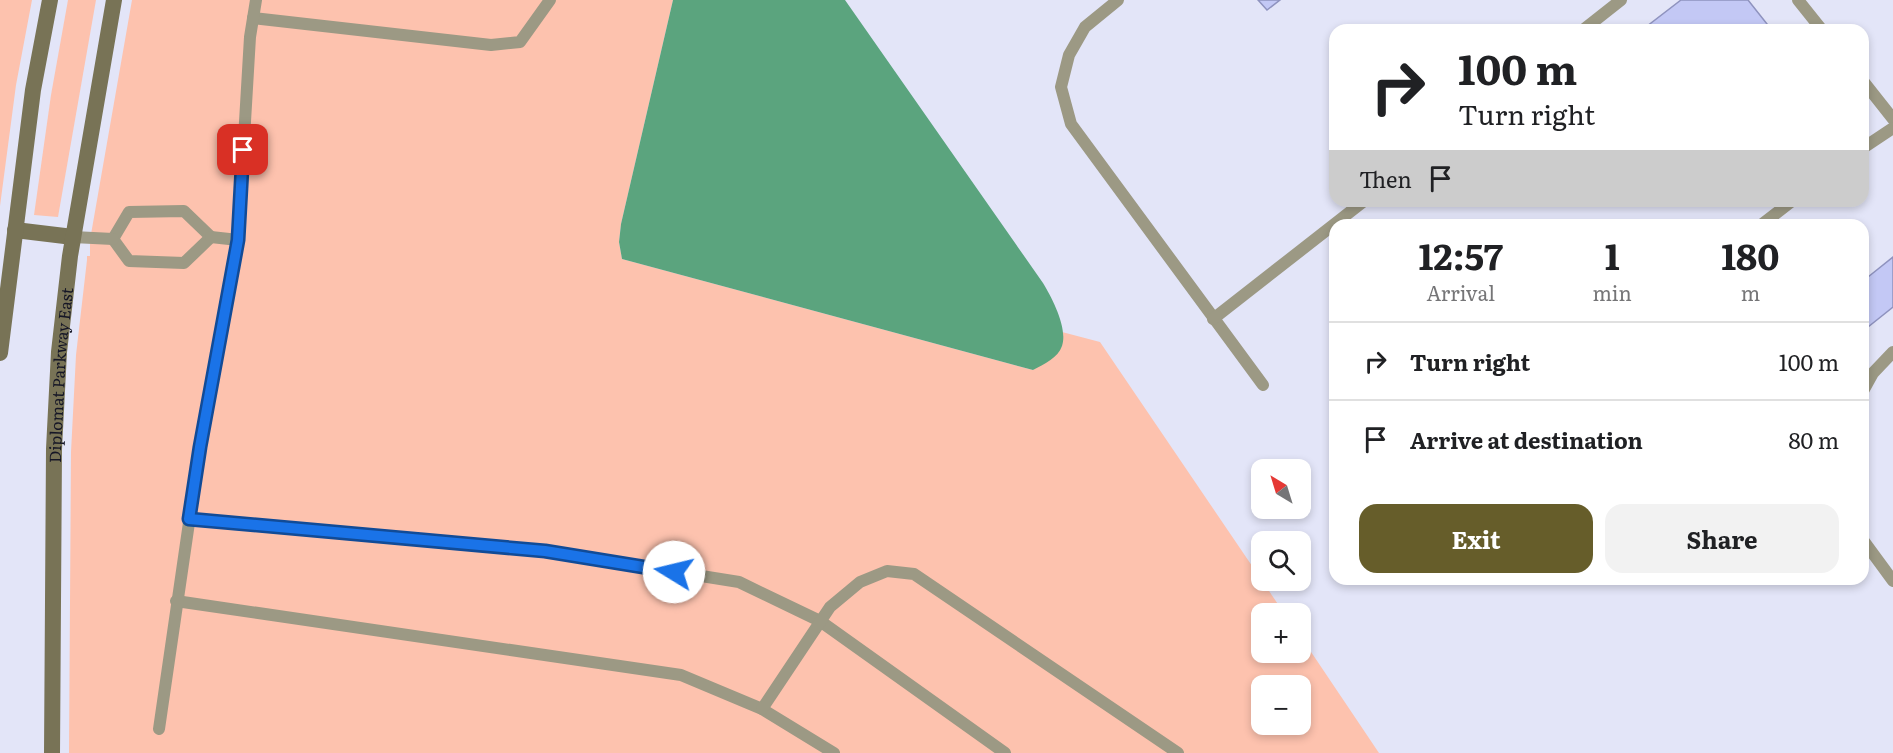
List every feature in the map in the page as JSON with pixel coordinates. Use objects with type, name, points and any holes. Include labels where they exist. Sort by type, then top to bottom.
[{"type":"main road","points":[[0,353],[33,90],[50,0]]},
{"type":"main road","name":"Diplomat Parkway East","points":[[52,753],[54,449],[59,352],[73,237],[114,0]]},
{"type":"main road","points":[[15,230],[73,237]]},
{"type":"lane","points":[[159,729],[200,447],[238,240],[250,37],[256,0]]},
{"type":"lane","points":[[253,18],[491,45],[520,42],[550,0]]},
{"type":"lane","points":[[1118,0],[1084,27],[1069,55],[1061,87],[1071,124],[1263,385]]},
{"type":"lane","points":[[1591,24],[1621,0]]},
{"type":"lane","points":[[1798,0],[1817,24]]},
{"type":"lane","points":[[1869,89],[1893,119]]},
{"type":"lane","points":[[1869,144],[1893,128]]},
{"type":"lane","points":[[1341,219],[1356,207]]},
{"type":"lane","points":[[1769,219],[1784,207]]},
{"type":"lane","points":[[113,239],[129,212],[184,211],[211,237],[238,240]]},
{"type":"lane","points":[[1213,319],[1329,228]]},
{"type":"lane","points":[[73,237],[113,239]]},
{"type":"lane","points":[[113,239],[129,261],[184,264],[211,237]]},
{"type":"lane","points":[[1869,380],[1893,352]]},
{"type":"lane","points":[[189,519],[545,551],[739,582],[820,621],[1005,753]]},
{"type":"lane","points":[[1869,548],[1893,581]]},
{"type":"lane","points":[[762,709],[830,607],[860,582],[887,571],[914,574],[1178,753]]},
{"type":"lane","points":[[177,602],[681,675],[762,709],[834,753]]},
{"type":"shaded area","points":[[0,0],[32,0],[16,85],[0,206]]},
{"type":"shaded area","points":[[68,0],[96,0],[58,217],[34,215],[51,95]]},
{"type":"shaded area","points":[[132,0],[673,0],[621,224],[619,242],[622,259],[1033,370],[1062,346],[1062,332],[1100,342],[1251,564],[1251,591],[1269,591],[1277,603],[1251,603],[1251,663],[1311,663],[1311,652],[1379,753],[69,753],[71,452],[76,355],[87,256],[90,256],[90,240]]},
{"type":"shaded area","points":[[673,0],[845,0],[1043,283],[1058,313],[1063,331],[1062,346],[1057,354],[1033,370],[622,259],[619,242],[621,224]]},
{"type":"building","points":[[1258,0],[1280,0],[1267,10]]},
{"type":"building","points":[[1681,0],[1748,0],[1767,24],[1650,24]]},
{"type":"building","points":[[1893,257],[1893,307],[1869,326],[1869,276]]},
{"type":"route","points":[[243,150],[238,240],[189,519],[545,551],[674,572]]}]
